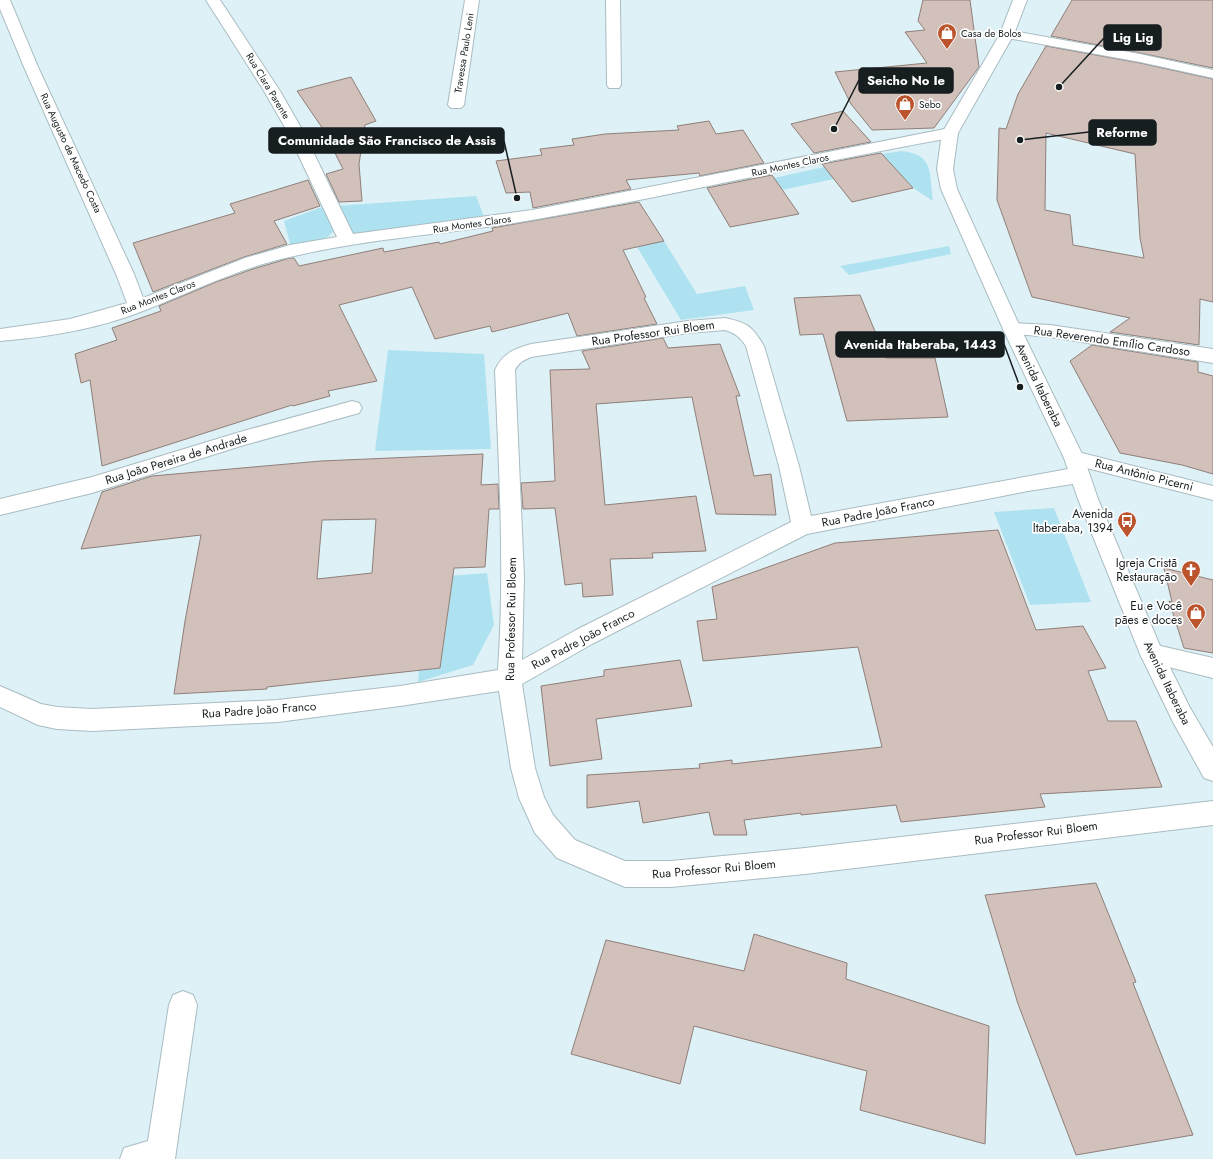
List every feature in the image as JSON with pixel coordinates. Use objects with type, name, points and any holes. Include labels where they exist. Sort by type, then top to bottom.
[{"type":"street","name":"Rua Augusto de Macedo Costa","points":[[3,0],[31,67],[125,274],[137,307]]},
{"type":"street","name":"Rua Clara Parente","points":[[214,0],[272,91],[295,131],[346,240]]},
{"type":"street","name":"Travessa Paulo Leni","points":[[456,105],[472,0]]},
{"type":"street","points":[[613,0],[614,85]]},
{"type":"street","name":"Avenida Itaberaba","points":[[1020,0],[1007,34],[950,133],[945,170],[949,189],[1012,329],[1077,466],[1152,654],[1181,714],[1213,770]]},
{"type":"street","name":"Rua Montes Claros","points":[[0,335],[36,332],[91,321],[137,307],[233,267],[261,258],[346,240],[463,226],[534,214],[950,133]]},
{"type":"street","name":"Rua Professor Rui Bloem","points":[[804,526],[789,466],[755,346],[747,333],[738,327],[725,324],[688,327],[520,354],[509,361],[504,370],[513,577],[513,615],[509,679],[523,768],[532,798],[544,824],[566,849],[625,874],[671,874],[805,861],[1213,813]]},
{"type":"street","name":"Rua Reverendo Emílio Cardoso","points":[[1012,329],[1050,331],[1213,356]]},
{"type":"street","name":"Rua João Pereira de Andrade","points":[[0,507],[92,485],[240,439],[352,408]]},
{"type":"street","name":"Rua Padre João Franco","points":[[0,696],[38,714],[57,718],[92,720],[278,711],[400,696],[509,679],[584,637],[804,526],[1028,483],[1077,466]]},
{"type":"street","points":[[1152,654],[1213,668]]},
{"type":"street","points":[[152,1157],[183,1005]]},
{"type":"lane","points":[[1007,34],[1140,58],[1213,74]]},
{"type":"lane","name":"Rua Antônio Picerni","points":[[1077,466],[1213,493]]},
{"type":"shaded area","points":[[901,151],[920,156],[925,161],[930,174],[933,201],[913,188],[882,154]]},
{"type":"shaded area","points":[[824,167],[834,179],[782,190],[774,178]]},
{"type":"shaded area","points":[[476,196],[485,219],[347,237],[336,206]]},
{"type":"shaded area","points":[[322,207],[332,223],[333,232],[323,241],[291,247],[284,221]]},
{"type":"shaded area","points":[[664,241],[697,294],[745,286],[754,310],[681,320],[637,247]]},
{"type":"shaded area","points":[[949,246],[951,254],[849,275],[840,266]]},
{"type":"shaded area","points":[[388,350],[484,354],[491,449],[375,451]]},
{"type":"shaded area","points":[[1054,508],[1091,602],[1030,605],[994,512]]},
{"type":"shaded area","points":[[487,573],[494,625],[473,665],[418,682],[419,670],[440,668],[448,613],[422,578]]},
{"type":"building","points":[[923,0],[970,0],[979,67],[934,128],[872,130],[851,104],[835,72],[927,63],[905,32],[925,30],[918,21]]},
{"type":"building","points":[[1072,0],[1213,0],[1213,68],[1051,36]]},
{"type":"building","points":[[1046,46],[1140,63],[1213,79],[1213,302],[1200,299],[1199,345],[1110,332],[1130,318],[1032,297],[997,200],[999,128],[1006,129],[1018,94]],"holes":[[[1046,133],[1135,154],[1140,238],[1144,258],[1073,245],[1070,215],[1045,210]]]},
{"type":"building","points":[[351,77],[376,121],[365,125],[359,164],[362,201],[339,202],[326,174],[343,169],[323,129],[297,91]]},
{"type":"building","points":[[843,111],[871,142],[814,153],[791,124]]},
{"type":"building","points":[[709,121],[716,134],[743,130],[764,163],[700,176],[699,173],[626,180],[631,189],[533,208],[530,192],[506,193],[496,161],[542,155],[540,149],[574,145],[572,139],[605,134],[679,130],[677,126]]},
{"type":"building","points":[[881,153],[913,188],[852,202],[822,164]]},
{"type":"building","points":[[772,175],[799,214],[730,227],[707,188]]},
{"type":"building","points":[[308,180],[320,206],[274,221],[287,244],[244,257],[153,292],[133,243],[235,213],[230,204]]},
{"type":"building","points":[[639,202],[664,241],[623,250],[646,297],[644,298],[657,324],[577,336],[568,313],[492,332],[490,326],[435,339],[412,287],[339,305],[377,381],[328,391],[330,396],[293,406],[292,405],[102,466],[90,380],[81,383],[75,354],[117,340],[112,328],[161,311],[159,306],[216,282],[290,258],[294,258],[299,266],[383,248],[384,252],[439,242],[440,244],[493,231],[492,228]]},
{"type":"building","points":[[860,295],[886,358],[935,358],[948,417],[847,421],[823,334],[800,335],[794,298]]},
{"type":"building","points":[[663,338],[668,348],[720,344],[740,396],[736,396],[754,476],[771,474],[776,515],[716,514],[692,397],[596,404],[605,505],[696,496],[706,551],[652,553],[653,558],[610,559],[613,595],[583,597],[582,583],[565,585],[555,508],[523,509],[521,483],[555,481],[550,370],[590,369],[582,351]]},
{"type":"building","points":[[1092,345],[1198,362],[1198,372],[1213,376],[1213,474],[1182,465],[1120,453],[1070,361]]},
{"type":"building","points":[[483,454],[481,485],[498,484],[499,509],[489,509],[485,567],[454,568],[440,668],[267,687],[267,689],[174,694],[185,621],[201,535],[81,549],[102,492],[152,476],[321,461]],"holes":[[[376,519],[372,573],[317,579],[322,520]]]},
{"type":"building","points":[[998,530],[1036,630],[1083,626],[1106,668],[1088,671],[1108,721],[1136,721],[1162,787],[1040,794],[1045,807],[901,822],[896,805],[801,815],[801,813],[744,820],[747,835],[714,835],[709,812],[643,823],[639,801],[587,808],[587,775],[700,768],[699,764],[732,760],[732,764],[882,747],[858,647],[703,661],[697,621],[717,619],[712,587],[835,543]]},
{"type":"building","points":[[1164,568],[1213,580],[1213,653],[1184,648],[1169,601],[1172,602]]},
{"type":"building","points":[[680,660],[692,706],[596,719],[602,759],[550,766],[541,686],[604,676],[604,670]]},
{"type":"building","points":[[1096,883],[1136,982],[1133,983],[1193,1135],[1076,1155],[1018,1004],[985,895]]},
{"type":"building","points":[[754,934],[847,963],[846,979],[989,1026],[985,1144],[860,1110],[867,1071],[694,1026],[680,1084],[571,1054],[606,940],[744,971]]},
{"type":"place","name":"Casa de Bolos","points":[[947,50]]},
{"type":"place","name":"Lig Lig","points":[[1059,87]]},
{"type":"place","name":"Sebo","points":[[905,121]]},
{"type":"place","name":"Seicho No Ie","points":[[834,129]]},
{"type":"place","name":"Reforme","points":[[1020,140]]},
{"type":"place","name":"Comunidade São Francisco de Assis","points":[[517,198]]},
{"type":"place","name":"Avenida Itaberaba, 1443","points":[[1020,387]]},
{"type":"place","name":"Avenida Itaberaba, 1394","points":[[1127,538]]},
{"type":"place","name":"Igreja Cristã Restauração","points":[[1191,587]]},
{"type":"place","name":"Eu e Você pães e doces","points":[[1196,630]]}]
